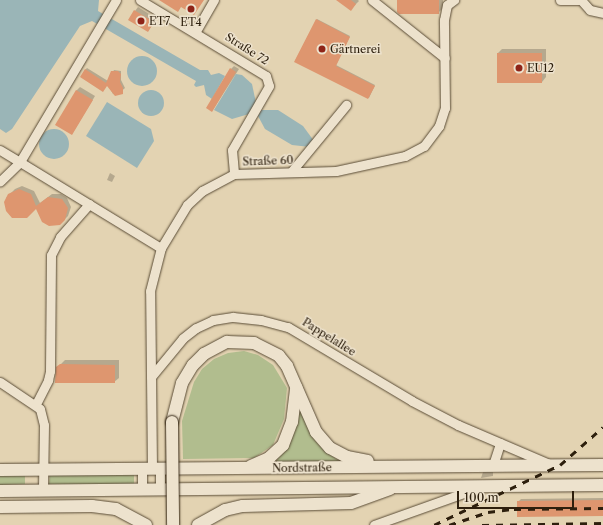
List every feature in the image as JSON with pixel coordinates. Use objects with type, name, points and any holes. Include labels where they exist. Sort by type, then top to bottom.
[{"type":"street","points":[[0,182],[20,162],[116,0]]},
{"type":"street","name":"Straße 72","points":[[140,0],[196,31],[266,76],[270,86],[232,150],[234,174]]},
{"type":"street","points":[[196,31],[214,0]]},
{"type":"street","points":[[372,0],[445,58]]},
{"type":"street","name":"Straße 60","points":[[151,469],[150,291],[161,248],[187,205],[202,191],[234,174],[336,171],[405,156],[424,146],[435,133],[443,117],[446,97],[444,12],[447,5],[454,0]]},
{"type":"street","points":[[560,0],[581,0],[590,10],[603,13]]},
{"type":"street","points":[[291,172],[346,105]]},
{"type":"street","points":[[0,150],[161,248]]},
{"type":"street","points":[[36,404],[48,380],[50,371],[51,255],[60,238],[89,204]]},
{"type":"street","name":"Pappelallee","points":[[151,377],[183,338],[196,328],[213,320],[232,318],[261,320],[288,326],[412,401],[500,443],[551,465]]},
{"type":"street","points":[[173,525],[172,422],[182,383],[193,364],[209,350],[228,342],[254,343],[268,349],[287,366],[296,383],[316,432],[330,448],[347,457],[359,460],[412,466]]},
{"type":"street","points":[[0,382],[36,404],[40,409],[44,425],[43,490]]},
{"type":"street","points":[[243,469],[269,458],[283,445],[292,422],[296,383]]},
{"type":"street","points":[[493,465],[500,443]]},
{"type":"street","name":"Nordstraße","points":[[0,470],[603,465]]},
{"type":"street","points":[[151,469],[160,489]]},
{"type":"street","points":[[142,489],[151,469]]},
{"type":"street","name":"Nordstraße","points":[[0,491],[603,485]]},
{"type":"street","points":[[374,525],[483,486]]},
{"type":"street","points":[[198,525],[225,510],[243,506],[352,503],[394,487]]},
{"type":"street","points":[[0,507],[92,506],[116,509],[146,525]]},
{"type":"green space","points":[[244,351],[258,355],[273,365],[287,388],[284,419],[273,445],[254,458],[183,459],[182,421],[194,382],[202,369],[214,359],[228,353]]},
{"type":"green space","points":[[299,406],[318,444],[341,463],[275,462],[287,448]]},
{"type":"green space","points":[[134,473],[134,484],[49,484],[50,474]]},
{"type":"green space","points":[[25,474],[25,484],[0,485],[0,475]]},
{"type":"water","points":[[0,0],[99,0],[98,11],[200,70],[208,70],[211,75],[219,73],[225,76],[212,99],[206,95],[204,85],[196,87],[194,85],[196,81],[92,21],[80,26],[12,129],[6,133],[0,129]]},
{"type":"water","points":[[142,56],[153,60],[157,71],[153,82],[142,86],[131,82],[127,71],[131,60]]},
{"type":"water","points":[[236,74],[242,75],[252,84],[256,103],[249,114],[232,119],[214,110]]},
{"type":"water","points":[[151,90],[160,94],[164,103],[160,112],[151,116],[142,112],[138,103],[142,94]]},
{"type":"water","points":[[107,102],[151,129],[154,141],[137,168],[86,136]]},
{"type":"water","points":[[261,110],[278,110],[303,126],[314,141],[310,147],[292,145],[265,129],[258,116]]},
{"type":"water","points":[[54,129],[65,133],[69,144],[65,155],[54,159],[43,155],[39,144],[43,133]]},
{"type":"building","name":"ET4","points":[[159,0],[204,0],[194,15],[181,7],[178,12]]},
{"type":"building","points":[[336,0],[351,0],[356,4],[351,11]]},
{"type":"building","points":[[397,0],[439,0],[439,14],[399,14],[397,12]]},
{"type":"building","name":"ET7","points":[[134,10],[154,22],[148,32],[128,20]]},
{"type":"building","name":"Gärtnerei","points":[[316,19],[350,37],[336,66],[375,86],[368,99],[294,62]]},
{"type":"building","name":"EU12","points":[[497,53],[542,53],[542,83],[497,83]]},
{"type":"building","points":[[230,68],[236,72],[212,112],[206,108]]},
{"type":"building","points":[[85,69],[106,83],[111,71],[118,71],[121,74],[120,82],[123,88],[123,94],[115,96],[107,86],[103,92],[80,77]]},
{"type":"building","points":[[76,90],[93,100],[72,135],[55,125]]},
{"type":"building","points":[[19,189],[31,194],[36,206],[48,197],[62,199],[68,208],[65,220],[60,225],[49,226],[42,222],[36,209],[27,218],[12,218],[6,211],[4,202],[8,194]]},
{"type":"building","points":[[60,364],[115,365],[115,383],[55,383],[56,367]]},
{"type":"building","points":[[603,500],[603,516],[517,517],[517,501]]},
{"type":"railway","points":[[434,525],[560,465],[603,427]]},
{"type":"railway","points":[[449,525],[488,512],[514,509],[603,508]]},
{"type":"railway","points":[[482,525],[603,523]]},
{"type":"place","name":"ET4","points":[[191,9]]},
{"type":"place","name":"ET7","points":[[141,21]]},
{"type":"place","name":"Gärtnerei","points":[[322,49]]},
{"type":"place","name":"EU12","points":[[519,68]]}]
